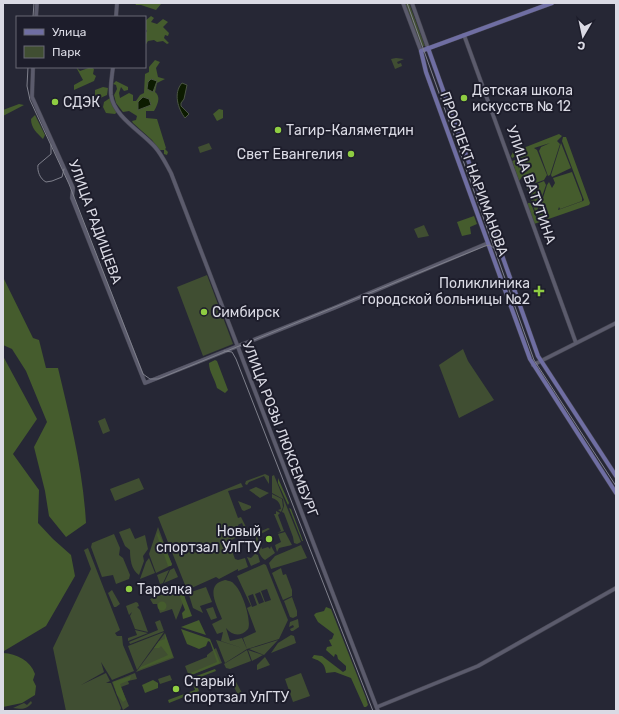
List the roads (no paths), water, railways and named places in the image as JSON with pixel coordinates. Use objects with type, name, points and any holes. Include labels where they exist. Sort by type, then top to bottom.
[{"type":"main road","points":[[421,51],[552,3]]},
{"type":"main road","name":"ПРОСПЕКТ НАРИМАНОВА","points":[[428,48],[540,361],[616,476]]},
{"type":"main road","name":"ПРОСПЕКТ НАРИМАНОВА","points":[[421,51],[426,72],[533,365],[616,493]]},
{"type":"street","points":[[36,16],[37,3]]},
{"type":"street","points":[[116,16],[118,3]]},
{"type":"street","name":"ПРОСПЕКТ НАРИМАНОВА","points":[[404,3],[421,51]]},
{"type":"street","name":"ПРОСПЕКТ НАРИМАНОВА","points":[[412,3],[428,48]]},
{"type":"street","name":"УЛИЦА ВАТУТИНА","points":[[464,35],[576,343]]},
{"type":"street","name":"УЛИЦА РАДИЩЕВА","points":[[33,68],[32,97],[73,187],[74,191],[72,198],[145,383],[236,347]]},
{"type":"street","name":"УЛИЦА РОЗЫ ЛЮКСЕМБУРГ","points":[[113,68],[111,90],[114,105],[161,156],[171,174],[236,347],[378,711]]},
{"type":"street","points":[[236,347],[488,243]]},
{"type":"street","points":[[533,365],[616,323]]},
{"type":"street","points":[[376,707],[478,666],[616,588]]},
{"type":"tram line","points":[[33,16],[34,3]]},
{"type":"tram line","points":[[407,3],[534,360],[616,486]]},
{"type":"tram line","points":[[28,68],[27,86],[30,100],[69,184],[143,374],[150,379],[158,379],[485,246],[490,245],[495,249]]},
{"type":"tram line","points":[[51,145],[51,154],[38,165],[41,177],[46,182],[52,181],[62,177],[64,169]]},
{"type":"tram line","points":[[224,351],[232,352],[236,359],[373,711]]},
{"type":"place","name":"Детская школа искусств № 12","points":[[464,98]]},
{"type":"place","name":"СДЭК","points":[[55,102]]},
{"type":"place","name":"Тагир-Каляметдин","points":[[278,130]]},
{"type":"place","name":"Свет Евангелия","points":[[351,154]]},
{"type":"place","name":"Поликлиника городской больницы №2","points":[[539,291]]},
{"type":"place","name":"Симбирск","points":[[204,312]]},
{"type":"place","name":"Новый спортзал УлГТУ","points":[[269,539]]},
{"type":"place","name":"Тарелка","points":[[129,589]]},
{"type":"place","name":"Старый спортзал УлГТУ","points":[[176,689]]}]
